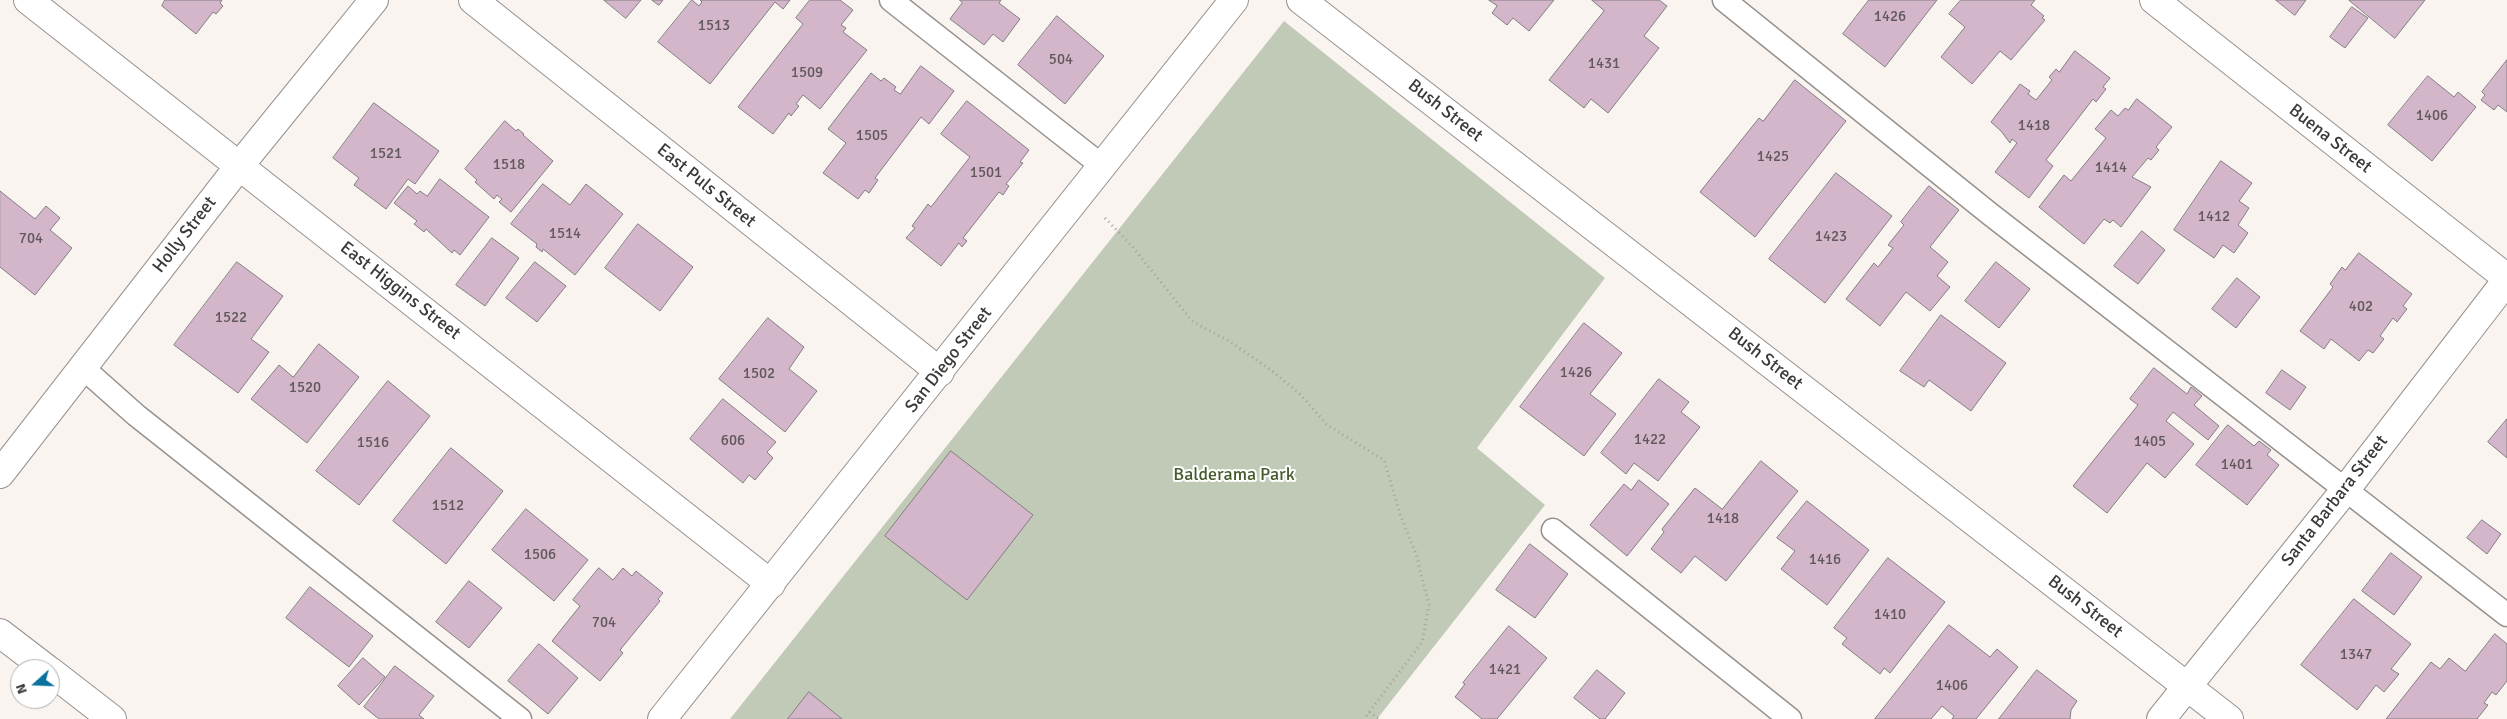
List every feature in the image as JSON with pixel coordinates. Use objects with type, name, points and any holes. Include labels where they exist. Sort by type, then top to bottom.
[{"type":"street","name":"East Higgins Street","points":[[28,0],[771,584]]},
{"type":"street","name":"Holly Street","points":[[0,474],[240,165],[374,0]]},
{"type":"street","name":"East Puls Street","points":[[473,0],[940,372]]},
{"type":"street","name":"San Diego Street","points":[[662,719],[940,372],[1101,164],[1234,0]]},
{"type":"street","name":"Bush Street","points":[[1301,0],[2229,719]]},
{"type":"street","name":"Buena Street","points":[[2154,0],[2507,279]]},
{"type":"street","name":"Santa Barbara Street","points":[[2161,719],[2346,489],[2507,279]]},
{"type":"street","points":[[0,633],[34,659]]},
{"type":"street","points":[[60,679],[112,719]]},
{"type":"lane","points":[[891,0],[1101,164]]},
{"type":"lane","points":[[1724,0],[1990,214],[2507,615]]},
{"type":"lane","points":[[82,367],[136,415],[520,719]]},
{"type":"lane","points":[[1553,530],[1790,719]]},
{"type":"path","points":[[1080,191],[1132,246],[1192,321],[1232,343],[1271,370],[1301,395],[1327,425],[1384,460],[1400,514],[1416,554],[1429,605],[1422,642],[1364,719]]},
{"type":"path","points":[[1369,712],[1379,719]]},
{"type":"green space","name":"Balderama Park","points":[[1284,21],[1605,278],[1477,448],[1545,505],[1377,719],[730,719]]},
{"type":"building","points":[[165,0],[222,0],[220,3],[223,6],[216,14],[213,12],[196,34],[162,6]]},
{"type":"building","points":[[604,0],[641,0],[626,18]]},
{"type":"building","points":[[652,0],[663,0],[659,5]]},
{"type":"building","points":[[692,0],[699,6],[702,2],[700,0],[790,0],[783,9],[775,2],[710,84],[658,42]]},
{"type":"building","points":[[810,0],[840,0],[853,10],[841,25],[846,28],[843,32],[867,50],[820,109],[803,95],[796,104],[799,106],[791,116],[789,113],[773,134],[738,107],[803,24],[796,18]]},
{"type":"building","points":[[960,0],[1001,0],[999,3],[1020,19],[1003,42],[993,34],[984,45],[950,19],[962,3]]},
{"type":"building","points":[[1489,0],[1554,0],[1529,31],[1513,18],[1507,25],[1492,13],[1497,6]]},
{"type":"building","points":[[1592,0],[1659,0],[1667,6],[1644,36],[1659,48],[1608,113],[1591,99],[1584,108],[1549,80],[1604,11]]},
{"type":"building","points":[[1869,0],[1937,0],[1885,67],[1843,34]]},
{"type":"building","points":[[1961,0],[2035,0],[2031,5],[2044,16],[2042,18],[2045,20],[2011,60],[2000,51],[1972,84],[1941,57],[1965,27],[1949,14]]},
{"type":"building","points":[[2276,0],[2306,0],[2295,15]]},
{"type":"building","points":[[2349,0],[2425,0],[2395,38]]},
{"type":"building","points":[[2352,7],[2368,18],[2345,48],[2330,37]]},
{"type":"building","points":[[1057,16],[1104,56],[1065,104],[1018,65]]},
{"type":"building","points":[[2075,51],[2110,78],[2103,87],[2106,89],[2096,102],[2093,99],[2046,160],[2053,166],[2029,198],[1995,172],[2017,143],[2012,139],[2010,143],[1991,122],[2020,84],[2030,91],[2028,94],[2036,100],[2052,80],[2049,77],[2056,69],[2059,72]]},
{"type":"building","points":[[2507,60],[2507,112],[2498,105],[2494,110],[2481,100],[2485,95],[2482,92]]},
{"type":"building","points":[[921,66],[954,91],[929,124],[921,117],[875,178],[878,180],[869,193],[865,190],[858,199],[823,173],[846,143],[828,129],[871,73],[881,81],[884,78],[896,87],[894,90],[900,94]]},
{"type":"building","points":[[2428,76],[2454,97],[2458,92],[2476,107],[2432,161],[2388,125]]},
{"type":"building","points":[[1795,80],[1846,121],[1755,237],[1700,192],[1759,118],[1763,121]]},
{"type":"building","points":[[2137,99],[2172,127],[2156,147],[2159,150],[2151,160],[2148,158],[2132,177],[2151,187],[2121,227],[2113,220],[2110,223],[2104,219],[2084,244],[2039,207],[2064,175],[2071,181],[2106,138],[2095,129],[2111,110],[2118,116],[2125,108],[2128,110]]},
{"type":"building","points":[[967,101],[1029,150],[1020,162],[1023,163],[1006,184],[1009,186],[1003,195],[999,192],[963,238],[967,241],[962,247],[959,243],[941,266],[906,238],[915,228],[912,226],[928,204],[931,207],[970,157],[941,134]]},
{"type":"building","points":[[374,103],[439,151],[415,184],[408,179],[386,209],[354,185],[359,178],[333,158]]},
{"type":"building","points":[[505,121],[516,131],[518,129],[524,134],[553,161],[511,212],[499,202],[502,199],[497,195],[494,199],[475,182],[477,180],[465,169]]},
{"type":"building","points":[[2221,161],[2252,183],[2239,201],[2249,208],[2238,225],[2248,233],[2234,253],[2223,245],[2214,258],[2174,230]]},
{"type":"building","points":[[1836,173],[1892,216],[1825,303],[1769,259]]},
{"type":"building","points":[[440,179],[489,217],[460,255],[454,250],[452,253],[426,229],[424,232],[414,224],[417,221],[394,203],[408,186],[417,194],[420,191],[427,196]]},
{"type":"building","points":[[543,184],[570,205],[586,184],[623,214],[575,275],[543,249],[542,252],[536,247],[537,244],[511,224]]},
{"type":"building","points":[[1929,186],[1959,210],[1930,247],[1948,262],[1937,276],[1950,287],[1930,311],[1906,292],[1880,326],[1846,299],[1874,263],[1878,267],[1893,248],[1888,245],[1904,225],[1901,222]]},
{"type":"building","points":[[0,191],[35,219],[46,206],[60,218],[50,230],[72,248],[35,295],[0,267]]},
{"type":"building","points":[[638,224],[693,267],[660,311],[605,268]]},
{"type":"building","points":[[2142,231],[2165,250],[2138,284],[2114,266]]},
{"type":"building","points":[[492,238],[519,258],[485,306],[456,285]]},
{"type":"building","points":[[2359,253],[2412,294],[2403,306],[2407,309],[2397,322],[2393,318],[2380,336],[2384,339],[2373,353],[2368,350],[2359,361],[2331,339],[2324,349],[2300,331],[2333,287],[2330,284],[2342,267],[2345,270]]},
{"type":"building","points":[[237,262],[283,296],[251,339],[269,352],[238,393],[174,345]]},
{"type":"building","points":[[535,262],[566,286],[537,322],[506,298]]},
{"type":"building","points":[[1996,262],[2030,289],[1999,328],[1965,301]]},
{"type":"building","points":[[2237,278],[2260,297],[2236,328],[2212,309]]},
{"type":"building","points":[[1941,315],[2006,363],[1971,411],[1929,380],[1924,387],[1900,371]]},
{"type":"building","points":[[768,318],[804,347],[789,369],[817,391],[785,432],[719,379]]},
{"type":"building","points":[[1584,323],[1622,353],[1590,394],[1616,414],[1584,456],[1520,407]]},
{"type":"building","points":[[319,344],[359,377],[307,443],[251,399],[279,365],[293,377]]},
{"type":"building","points":[[2154,368],[2187,394],[2191,387],[2202,396],[2194,405],[2219,426],[2208,440],[2173,412],[2166,421],[2194,444],[2165,478],[2147,463],[2107,513],[2073,486],[2138,405],[2130,399]]},
{"type":"building","points":[[2282,370],[2306,387],[2290,410],[2266,393]]},
{"type":"building","points":[[1659,379],[1689,402],[1681,412],[1700,427],[1658,481],[1634,463],[1626,474],[1601,453]]},
{"type":"building","points":[[388,381],[430,416],[359,505],[316,471]]},
{"type":"building","points":[[723,399],[776,442],[767,452],[773,458],[755,480],[749,475],[743,483],[690,439]]},
{"type":"building","points":[[2507,419],[2507,458],[2488,442]]},
{"type":"building","points":[[2228,425],[2254,446],[2259,441],[2271,450],[2267,455],[2279,465],[2247,505],[2196,465]]},
{"type":"building","points":[[451,448],[503,491],[446,564],[393,521]]},
{"type":"building","points":[[951,451],[1033,515],[967,600],[885,536]]},
{"type":"building","points":[[1761,461],[1798,491],[1726,581],[1695,556],[1681,573],[1651,549],[1664,532],[1662,529],[1695,488],[1722,509]]},
{"type":"building","points":[[1639,480],[1669,504],[1627,556],[1590,525],[1624,484],[1631,490]]},
{"type":"building","points":[[1807,501],[1869,550],[1827,605],[1781,569],[1795,551],[1777,538]]},
{"type":"building","points":[[526,509],[588,560],[554,601],[492,550]]},
{"type":"building","points":[[2482,520],[2501,534],[2487,554],[2467,538]]},
{"type":"building","points":[[1530,544],[1568,574],[1535,618],[1496,590]]},
{"type":"building","points":[[2391,553],[2422,577],[2394,615],[2362,591]]},
{"type":"building","points":[[1888,558],[1945,602],[1890,673],[1884,668],[1880,674],[1842,644],[1847,638],[1834,628]]},
{"type":"building","points":[[599,568],[613,580],[623,568],[632,576],[636,571],[663,593],[658,599],[660,601],[620,650],[623,653],[600,681],[552,641],[580,606],[573,600]]},
{"type":"building","points":[[469,581],[502,608],[469,648],[436,622]]},
{"type":"building","points":[[310,587],[373,636],[349,667],[286,618]]},
{"type":"building","points":[[2354,599],[2411,644],[2391,669],[2399,674],[2384,692],[2376,685],[2357,710],[2301,665]]},
{"type":"building","points":[[1949,625],[1990,657],[1997,649],[2018,667],[1976,719],[1952,719],[1954,716],[1942,706],[1931,719],[1875,719]]},
{"type":"building","points":[[1509,626],[1547,658],[1497,719],[1482,719],[1455,697],[1465,684],[1463,683]]},
{"type":"building","points":[[2495,634],[2507,644],[2507,681],[2496,695],[2492,692],[2484,703],[2488,705],[2477,719],[2386,719],[2431,662],[2440,669],[2449,658],[2465,671]]},
{"type":"building","points":[[539,644],[578,678],[548,714],[508,681]]},
{"type":"building","points":[[363,658],[385,677],[359,705],[338,686]]},
{"type":"building","points":[[395,666],[434,696],[419,715],[424,719],[379,719],[364,707]]},
{"type":"building","points":[[1597,670],[1625,693],[1605,719],[1600,719],[1574,698]]},
{"type":"building","points":[[2037,670],[2077,701],[2071,710],[2070,719],[1999,719]]},
{"type":"building","points":[[809,692],[842,719],[788,719]]}]
